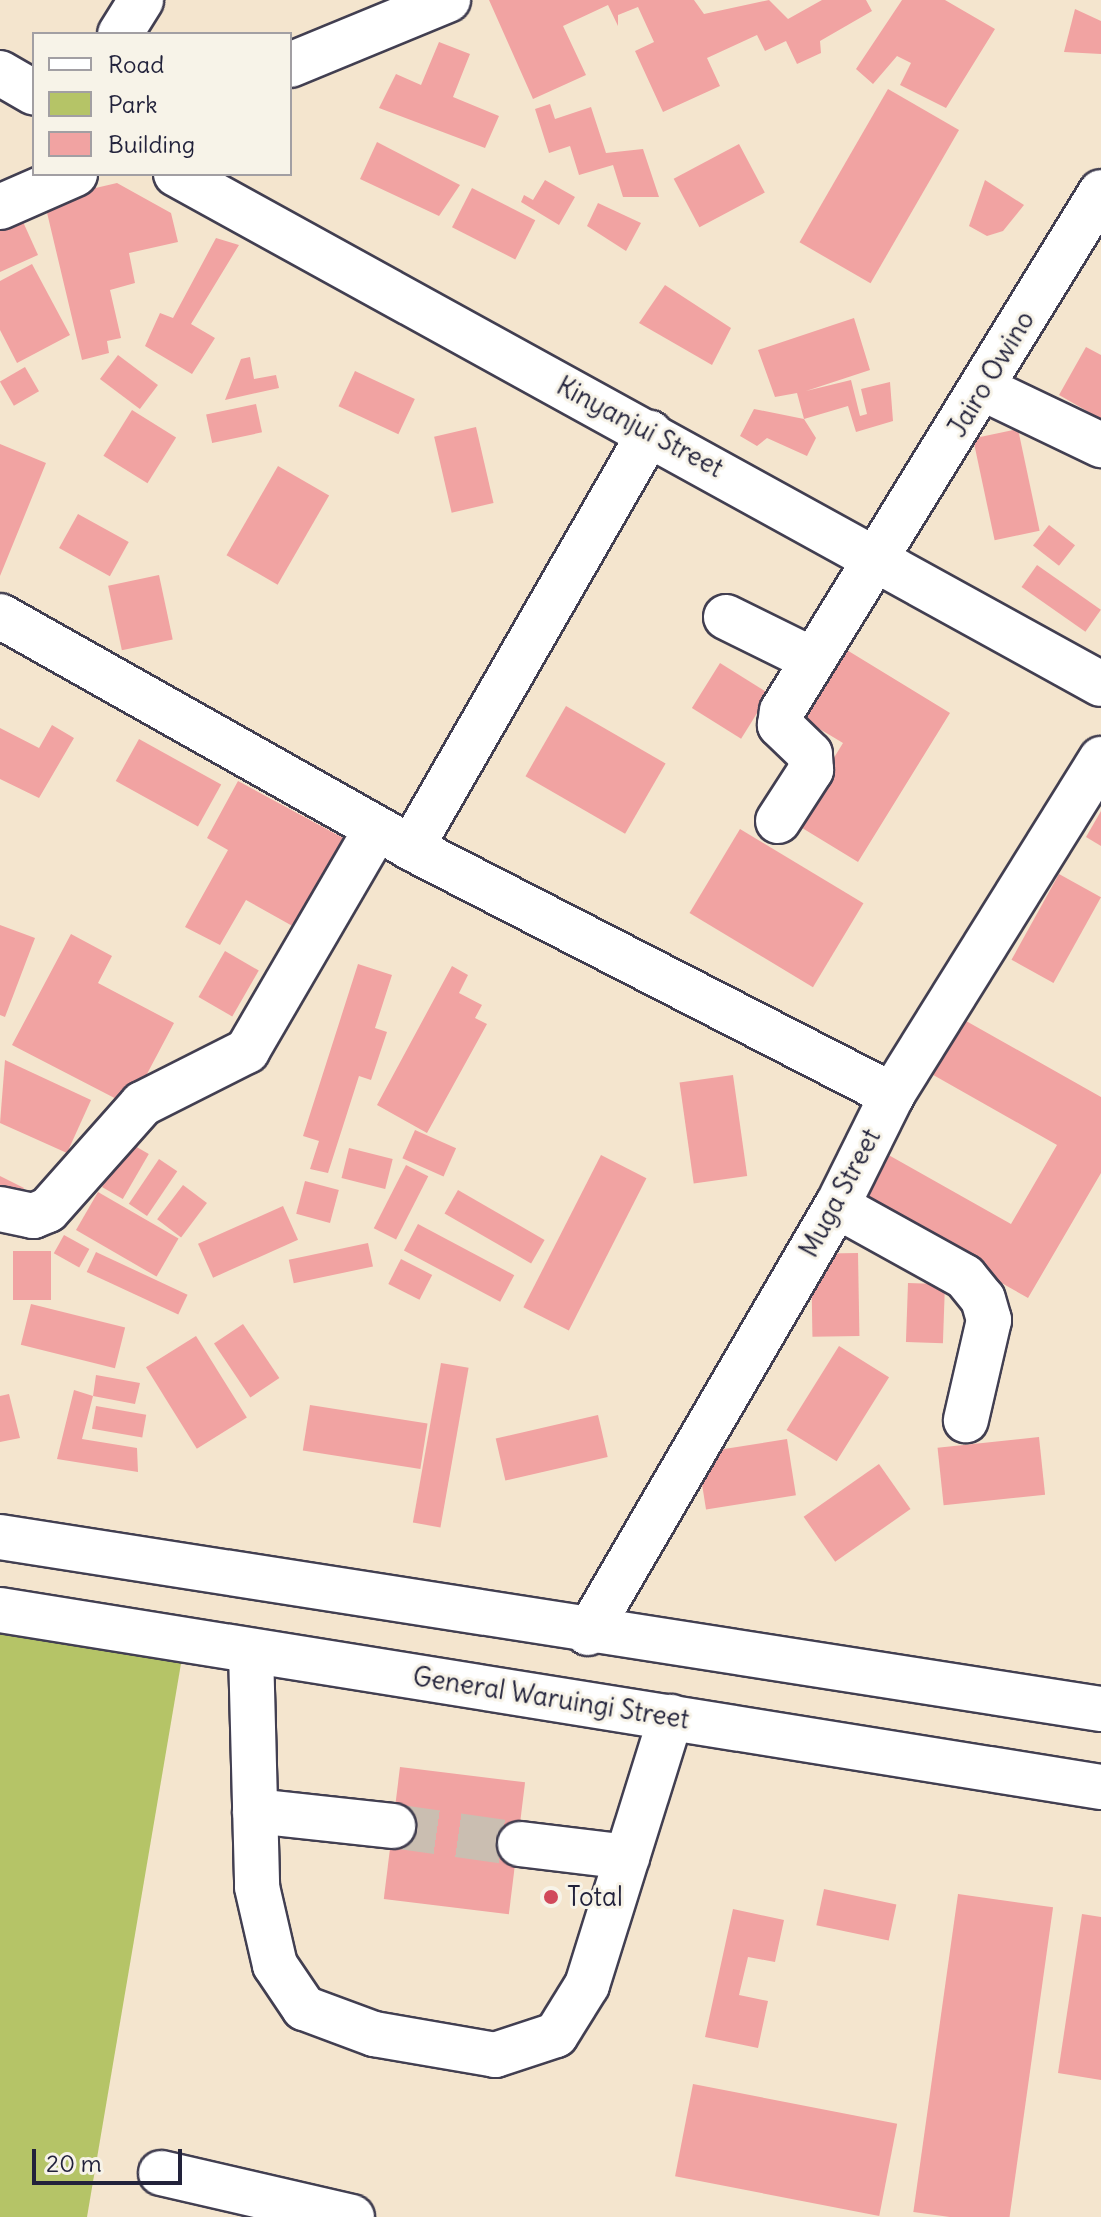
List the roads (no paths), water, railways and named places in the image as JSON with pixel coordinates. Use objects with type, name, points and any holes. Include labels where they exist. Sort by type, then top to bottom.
[{"type":"street","points":[[121,32],[141,0]]},
{"type":"street","points":[[145,32],[165,0]]},
{"type":"street","points":[[292,64],[448,0]]},
{"type":"street","points":[[0,73],[32,92]]},
{"type":"street","points":[[0,207],[70,176]]},
{"type":"street","name":"Kinyanjui Street","points":[[180,176],[879,555],[1101,684]]},
{"type":"street","name":"Jairo Owino","points":[[778,821],[811,770],[810,754],[780,725],[811,659],[984,389],[1101,192]]},
{"type":"street","points":[[984,389],[1101,445]]},
{"type":"street","points":[[0,1209],[33,1216],[48,1210],[142,1104],[247,1051],[394,838],[650,433]]},
{"type":"street","points":[[0,616],[394,838],[892,1095]]},
{"type":"street","points":[[726,617],[811,659]]},
{"type":"street","name":"Muga Street","points":[[588,1633],[837,1206],[892,1095],[1101,759]]},
{"type":"street","points":[[837,1206],[965,1277],[983,1299],[989,1320],[966,1420]]},
{"type":"street","points":[[0,1537],[588,1633],[1101,1709]]},
{"type":"street","name":"General Waruingi Street","points":[[0,1610],[1101,1787]]},
{"type":"street","points":[[251,1651],[257,1887],[275,1965],[304,2008],[374,2034],[495,2055],[556,2035],[587,1985],[671,1717]]},
{"type":"street","points":[[255,1811],[393,1826]]},
{"type":"street","points":[[520,1844],[627,1857]]},
{"type":"street","points":[[161,2173],[352,2217]]},
{"type":"tunnel","points":[[393,1826],[520,1844]]},
{"type":"place","name":"Total","points":[[551,1897]]}]
